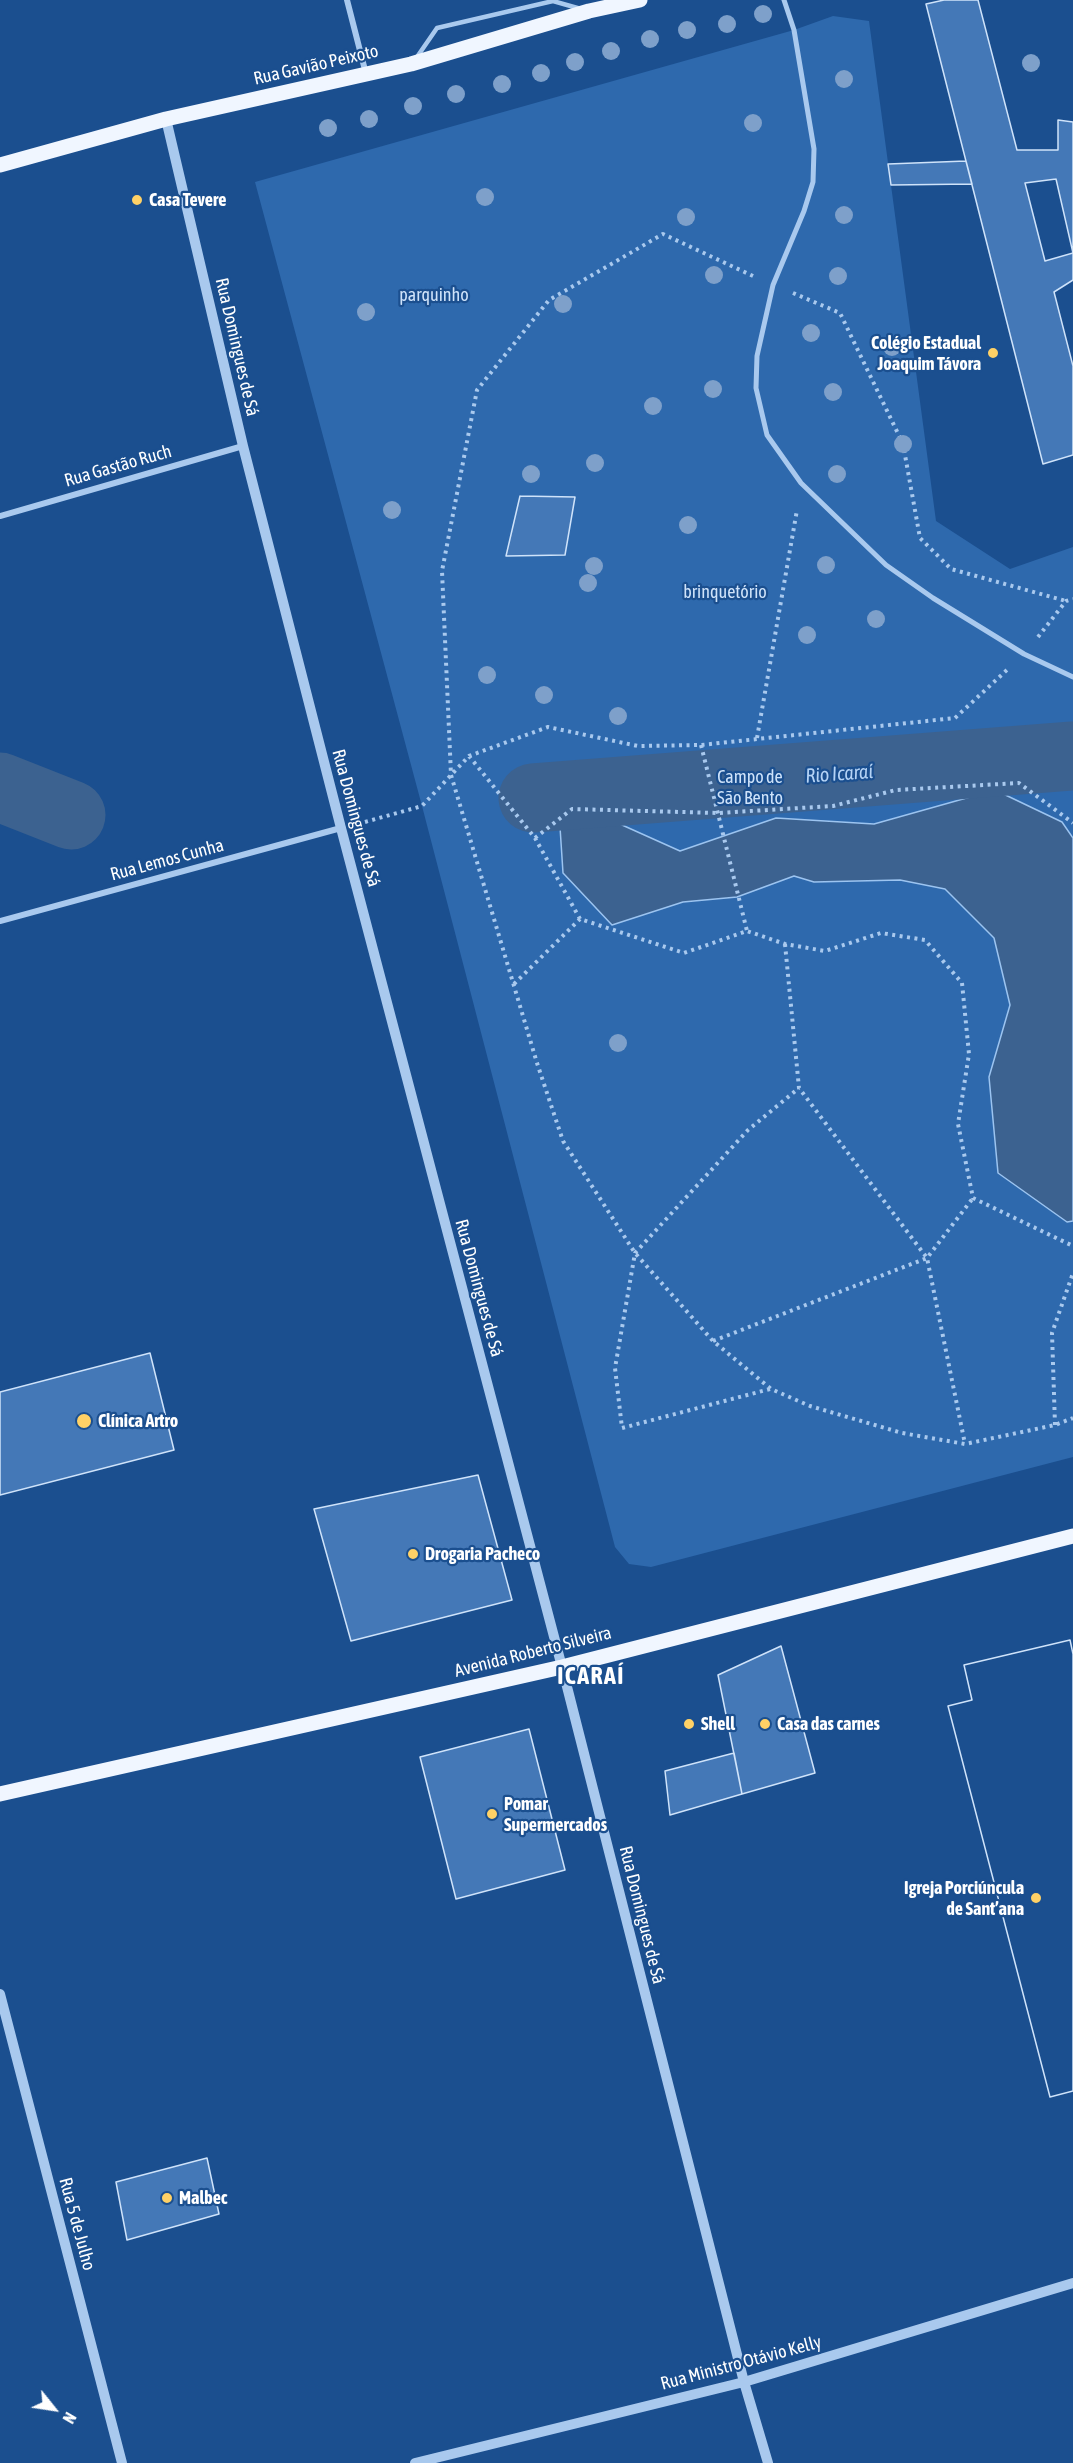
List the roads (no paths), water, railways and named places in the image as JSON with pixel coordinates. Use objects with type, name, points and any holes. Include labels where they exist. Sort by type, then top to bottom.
[{"type":"main road","name":"Rua Gavião Peixoto","points":[[0,165],[166,119],[411,64],[589,11],[640,0]]},
{"type":"main road","name":"Avenida Roberto Silveira","points":[[0,1794],[209,1749],[562,1666],[1073,1536]]},
{"type":"street","points":[[346,0],[366,74]]},
{"type":"street","points":[[784,0],[794,30],[814,149],[813,182],[804,211],[773,285],[757,356],[756,388],[767,435],[801,483],[886,565],[1024,654],[1073,677]]},
{"type":"street","name":"Rua Domingues de Sá","points":[[166,119],[243,446],[341,828],[562,1666],[744,2382],[768,2463]]},
{"type":"street","name":"Rua Gastão Ruch","points":[[0,516],[243,446]]},
{"type":"street","name":"Rua Lemos Cunha","points":[[0,921],[341,828]]},
{"type":"street","name":"Rua 5 de Julho","points":[[0,1994],[122,2463]]},
{"type":"street","name":"Rua Ministro Otávio Kelly","points":[[415,2463],[744,2382],[1073,2283]]},
{"type":"lane","points":[[411,64],[437,28],[553,1],[589,11]]},
{"type":"waterway","name":"Rio Icaraí","points":[[533,798],[1073,756]]},
{"type":"waterway","name":"Rio Icaraí","points":[[0,787],[71,815]]},
{"type":"place","name":"Casa Tevere","points":[[137,200]]},
{"type":"place","name":"Colégio Estadual Joaquim Távora","points":[[993,353]]},
{"type":"place","name":"Clínica Artro","points":[[84,1421]]},
{"type":"place","name":"Drogaria Pacheco","points":[[413,1554]]},
{"type":"place","name":"Shell","points":[[689,1724]]},
{"type":"place","name":"Casa das carnes","points":[[765,1724]]},
{"type":"place","name":"Pomar Supermercados","points":[[492,1814]]},
{"type":"place","name":"Igreja Porciúncula de Sant’ana","points":[[1036,1898]]},
{"type":"place","name":"Malbec","points":[[167,2198]]},
{"type":"district","name":"ICARAÍ","points":[[591,1676]]},
{"type":"park label","name":"parquinho","points":[[434,295]]},
{"type":"park label","name":"brinquetório","points":[[725,592]]},
{"type":"park label","name":"Campo de São Bento","points":[[750,787]]}]
